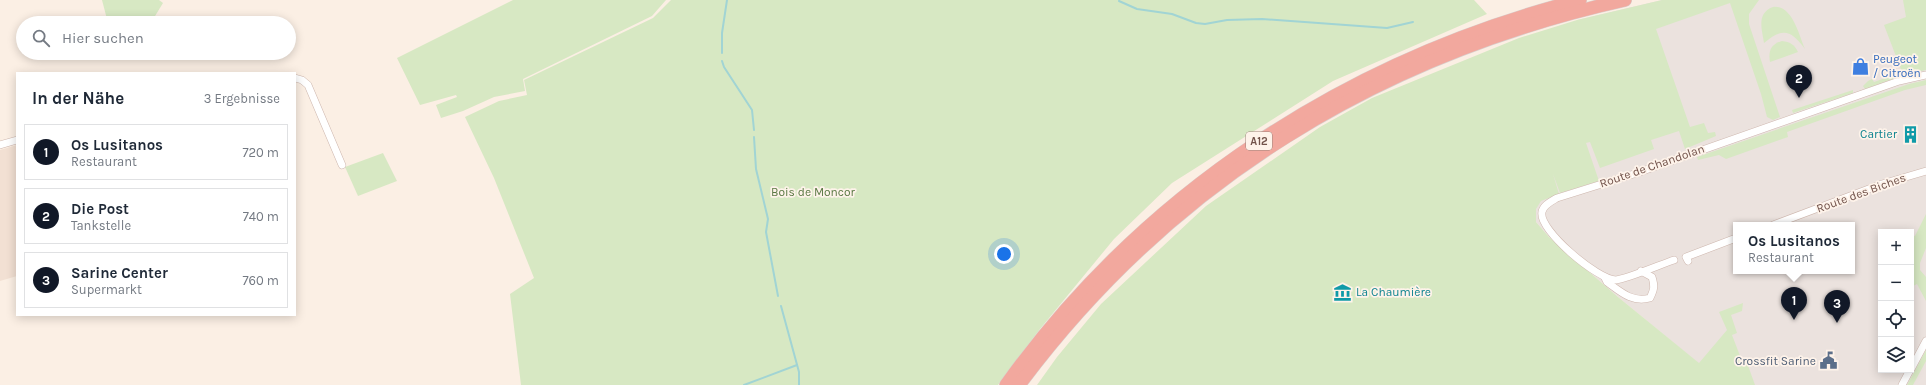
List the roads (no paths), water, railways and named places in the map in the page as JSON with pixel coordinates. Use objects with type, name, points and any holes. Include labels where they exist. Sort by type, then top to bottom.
[{"type":"highway","name":"A12","points":[[1006,385],[1070,305],[1126,248],[1185,196],[1264,138],[1332,97],[1414,56],[1494,25],[1580,0]]},
{"type":"highway","name":"A12","points":[[1019,385],[1079,312],[1140,249],[1207,192],[1286,136],[1365,91],[1442,56],[1540,22],[1625,0]]},
{"type":"street","name":"Route de Chandolan","points":[[1605,278],[1592,270],[1547,228],[1542,219],[1542,211],[1547,204],[1557,198],[1636,173],[1899,81],[1926,75]]},
{"type":"street","points":[[296,78],[302,80],[308,86],[342,165]]},
{"type":"street","points":[[0,145],[16,140]]},
{"type":"street","name":"Route des Biches","points":[[1781,222],[1882,184],[1926,170]]},
{"type":"street","points":[[1688,261],[1686,257],[1733,239]]},
{"type":"street","points":[[1605,278],[1617,280],[1674,260]]},
{"type":"street","points":[[1605,278],[1607,282],[1630,298],[1642,300],[1650,298],[1654,290],[1654,284],[1652,277],[1641,271]]},
{"type":"street","points":[[1914,363],[1926,340]]},
{"type":"street","points":[[1902,385],[1909,373]]},
{"type":"waterway","points":[[722,53],[722,33],[727,0]]},
{"type":"waterway","points":[[1119,1],[1137,9],[1172,14],[1196,23],[1205,24],[1227,20],[1262,19],[1387,28],[1413,22]]},
{"type":"waterway","points":[[722,61],[724,67],[752,110],[754,130]]},
{"type":"waterway","points":[[754,137],[756,169],[768,219],[766,232],[778,296]]},
{"type":"waterway","points":[[781,306],[799,372],[799,385]]},
{"type":"waterway","points":[[744,385],[797,365]]},
{"type":"place","name":"Peugeot / Citroën","points":[[1860,66]]},
{"type":"place","name":"Die Post","points":[[1799,98]]},
{"type":"place","name":"Cartier","points":[[1910,134]]},
{"type":"place","name":"La Chaumière","points":[[1343,292]]},
{"type":"place","name":"Os Lusitanos","points":[[1794,320]]},
{"type":"place","name":"Sarine Center","points":[[1837,323]]},
{"type":"place","name":"Crossfit Sarine","points":[[1829,361]]},
{"type":"park label","name":"Bois de Moncor","points":[[813,192]]}]
